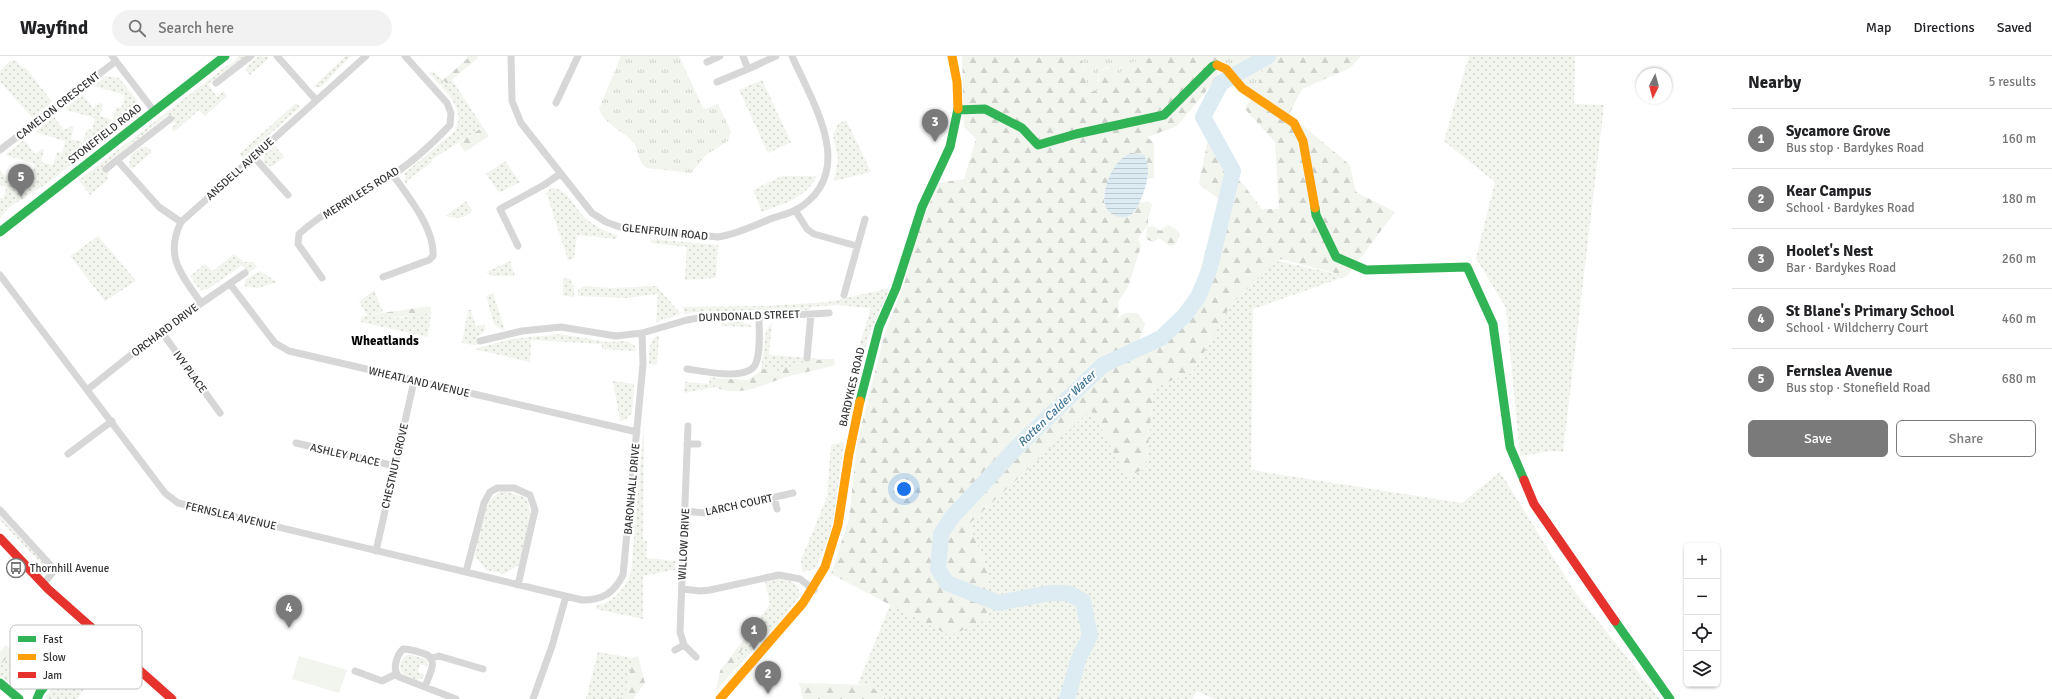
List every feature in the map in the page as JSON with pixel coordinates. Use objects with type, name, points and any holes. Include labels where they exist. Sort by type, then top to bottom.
[{"type":"street","points":[[216,83],[252,56]]},
{"type":"street","points":[[278,56],[316,100]]},
{"type":"street","name":"ANSDELL AVENUE","points":[[181,222],[366,56]]},
{"type":"street","name":"MERRYLEES ROAD","points":[[322,278],[298,244],[299,234],[346,201],[393,175],[434,141],[450,125],[452,120],[451,112],[446,103],[405,56]]},
{"type":"street","name":"GLENFRUIN ROAD","points":[[511,56],[511,89],[515,113],[560,174],[592,213],[606,222],[620,227],[718,237],[732,235],[795,210],[811,198],[820,186],[828,168],[829,155],[827,136],[792,56]]},
{"type":"street","points":[[556,103],[578,56]]},
{"type":"street","points":[[707,62],[720,56]]},
{"type":"street","points":[[742,56],[748,68]]},
{"type":"street","points":[[717,82],[776,56]]},
{"type":"street","name":"BARDYKES ROAD","points":[[720,699],[798,612],[814,590],[826,566],[837,533],[844,500],[851,441],[877,331],[895,291],[922,208],[949,148],[958,110],[957,77],[952,56]]},
{"type":"street","name":"STONEFIELD ROAD","points":[[0,232],[223,57]]},
{"type":"street","points":[[114,59],[154,111]]},
{"type":"street","name":"CAMELON CRESCENT","points":[[0,150],[114,59]]},
{"type":"street","points":[[958,110],[985,109],[1022,128],[1038,145],[1076,134],[1164,115],[1213,66],[1219,65],[1226,69],[1242,88],[1294,123],[1303,141],[1316,215],[1336,257],[1366,270],[1467,267],[1493,324],[1510,447],[1534,504],[1670,699]]},
{"type":"street","points":[[106,169],[170,119]]},
{"type":"street","points":[[254,157],[288,195]]},
{"type":"street","points":[[117,160],[160,207],[181,222],[174,244],[174,257],[182,276],[201,303]]},
{"type":"street","points":[[518,246],[500,208],[539,188],[560,174]]},
{"type":"street","points":[[383,277],[428,260],[433,256],[434,250],[421,216],[393,175]]},
{"type":"street","points":[[795,210],[807,228],[814,234],[857,246]]},
{"type":"street","points":[[844,295],[865,219]]},
{"type":"street","name":"ORCHARD DRIVE","points":[[87,390],[161,331],[245,273]]},
{"type":"street","name":"FERNSLEA AVENUE","points":[[0,275],[165,493],[178,503],[566,596]]},
{"type":"street","name":"WHEATLAND AVENUE","points":[[230,284],[275,343],[289,352],[637,432]]},
{"type":"street","name":"DUNDONALD STREET","points":[[480,341],[522,331],[561,327],[616,336],[642,334],[699,317],[760,317],[829,313]]},
{"type":"street","name":"DUNDONALD STREET","points":[[806,358],[811,314]]},
{"type":"street","points":[[687,370],[740,374],[751,371],[757,362],[760,317]]},
{"type":"street","name":"IVY PLACE","points":[[161,331],[220,413]]},
{"type":"street","name":"BARONHALL DRIVE","points":[[566,596],[582,600],[604,597],[618,586],[623,575],[643,364],[642,334]]},
{"type":"street","name":"CHESTNUT GROVE","points":[[376,550],[414,381]]},
{"type":"street","points":[[68,454],[112,421]]},
{"type":"street","name":"WILLOW DRIVE","points":[[684,645],[680,632],[688,426]]},
{"type":"street","name":"ASHLEY PLACE","points":[[296,444],[395,466]]},
{"type":"street","points":[[687,444],[698,444]]},
{"type":"street","points":[[466,572],[486,497],[497,488],[514,488],[530,495],[535,510],[518,584]]},
{"type":"street","name":"LARCH COURT","points":[[685,511],[705,513],[792,493]]},
{"type":"street","points":[[774,498],[777,509]]},
{"type":"street","points":[[0,510],[56,570],[43,584]]},
{"type":"street","points":[[0,538],[43,584],[89,625]]},
{"type":"street","points":[[682,589],[700,591],[710,590],[779,575],[800,579],[814,590]]},
{"type":"street","points":[[533,699],[552,646],[566,596]]},
{"type":"street","points":[[675,650],[684,645],[696,656]]},
{"type":"street","points":[[425,687],[433,664],[432,658],[430,655],[403,649],[399,653],[395,667],[396,674],[399,677],[456,699]]},
{"type":"street","points":[[432,658],[439,656],[483,669]]},
{"type":"street","points":[[355,671],[382,681],[396,674]]},
{"type":"street","points":[[142,672],[172,699]]},
{"type":"street","points":[[0,683],[19,699]]},
{"type":"street","points":[[37,699],[42,689]]},
{"type":"green space","points":[[239,56],[246,56],[208,84],[217,97],[224,91],[227,96],[205,116],[199,110],[174,132],[171,128],[176,124],[168,115],[103,166],[109,174],[106,176],[109,179],[90,195],[79,180],[229,64],[230,65]]},
{"type":"green space","points":[[259,56],[270,57],[250,75],[246,71],[248,65]]},
{"type":"green space","points":[[346,56],[351,56],[321,87],[313,87]]},
{"type":"green space","points":[[466,56],[476,56],[478,58],[447,84],[443,80],[468,58]]},
{"type":"green space","points":[[621,56],[679,56],[703,108],[706,109],[718,104],[731,132],[728,141],[706,155],[691,173],[647,168],[640,159],[635,144],[609,123],[601,114],[599,109]]},
{"type":"green space","points":[[962,56],[1077,56],[1081,59],[1085,67],[1088,93],[1099,81],[1098,71],[1156,56],[1217,56],[1218,77],[1177,126],[1147,137],[1154,143],[1154,178],[1148,178],[1148,168],[1111,174],[1105,189],[1104,201],[1106,206],[1115,214],[1124,217],[1135,212],[1139,202],[1151,203],[1152,205],[1148,218],[1148,225],[1138,238],[1141,246],[1128,287],[1118,302],[1119,313],[1117,319],[1125,313],[1138,313],[1145,324],[1140,338],[1142,347],[1184,327],[1220,200],[1199,184],[1208,139],[1262,209],[1279,209],[1275,142],[1245,109],[1256,88],[1269,56],[1361,56],[1350,68],[1302,89],[1289,114],[1350,165],[1356,192],[1395,212],[1347,276],[1280,259],[1232,303],[1192,373],[1154,387],[1146,468],[1127,477],[1091,410],[969,524],[988,571],[987,619],[950,636],[831,574],[849,519],[857,443],[886,329],[904,284],[915,241],[938,183],[964,179],[976,139],[964,127]]},
{"type":"green space","points":[[1077,56],[1156,56],[1126,64],[1115,81],[1108,76],[1109,67],[1098,71],[1098,90],[1088,93],[1085,67],[1081,59]]},
{"type":"green space","points":[[1217,56],[1269,56],[1253,95],[1217,60]]},
{"type":"green space","points":[[1469,56],[1575,56],[1574,104],[1604,105],[1563,452],[1553,451],[1520,456],[1506,308],[1476,258],[1495,182],[1444,141]]},
{"type":"green space","points":[[16,60],[20,66],[26,68],[52,102],[32,117],[0,82],[0,71],[10,61]]},
{"type":"green space","points":[[433,71],[447,84],[452,80],[483,127],[431,160],[432,162],[408,180],[405,185],[405,173],[454,132],[458,124],[456,107],[447,93],[429,73]]},
{"type":"green space","points":[[106,76],[119,78],[137,100],[134,115],[49,182],[8,208],[0,219],[0,198],[3,199],[7,187],[0,185],[0,170],[5,177],[12,172],[15,173],[12,185],[23,188],[27,175],[32,176],[35,164],[5,155],[24,140],[35,154],[44,149],[41,162],[53,165],[57,152],[62,153],[65,141],[35,132],[54,117],[64,130],[74,126],[71,139],[83,142],[87,129],[92,130],[95,118],[64,109],[83,95],[93,108],[100,103],[103,104],[100,116],[113,120],[116,107],[121,108],[125,95],[94,86]]},
{"type":"green space","points":[[762,80],[791,142],[768,153],[739,90]]},
{"type":"green space","points":[[296,103],[300,107],[243,158],[239,154]]},
{"type":"green space","points":[[846,120],[871,172],[834,181],[838,159],[833,135],[838,124]]},
{"type":"green space","points":[[483,127],[489,136],[465,152],[459,143]]},
{"type":"green space","points":[[275,146],[284,157],[273,166],[268,166],[263,162],[265,154]]},
{"type":"green space","points":[[141,147],[147,147],[152,152],[132,169],[129,166],[131,155]]},
{"type":"green space","points":[[505,161],[520,182],[499,193],[486,174]]},
{"type":"green space","points":[[782,176],[817,176],[807,190],[800,195],[786,203],[762,212],[753,190]]},
{"type":"green space","points":[[552,188],[563,191],[586,219],[593,224],[617,235],[616,239],[577,235],[574,258],[568,260],[546,192]]},
{"type":"green space","points":[[466,201],[472,211],[469,214],[459,218],[445,216]]},
{"type":"green space","points":[[1168,225],[1177,230],[1180,235],[1175,245],[1170,246],[1159,238],[1153,242],[1146,239],[1147,227],[1154,226],[1160,231]]},
{"type":"green space","points":[[98,236],[136,281],[105,301],[70,256]]},
{"type":"green space","points":[[651,239],[718,245],[716,278],[685,280],[687,247],[651,243]]},
{"type":"green space","points":[[234,254],[244,262],[253,262],[257,267],[248,273],[242,265],[208,289],[200,290],[190,276],[205,264],[213,271]]},
{"type":"green space","points":[[510,261],[515,276],[493,276],[486,272]]},
{"type":"green space","points":[[1278,261],[1347,276],[1253,309],[1251,470],[1462,503],[1500,472],[1574,591],[1660,699],[1214,699],[1197,691],[1192,699],[886,699],[870,685],[858,684],[890,605],[950,635],[988,571],[969,524],[1091,409],[1127,476],[1146,468],[1154,387],[1192,373],[1232,303]]},
{"type":"green space","points":[[260,271],[277,282],[258,288],[244,286],[246,279]]},
{"type":"green space","points":[[563,278],[571,279],[574,288],[574,297],[563,296]]},
{"type":"green space","points":[[584,286],[611,288],[656,286],[681,314],[656,322],[658,294],[626,298],[578,296],[578,290]]},
{"type":"green space","points":[[890,288],[869,335],[865,349],[858,350],[871,308],[837,305],[810,307],[810,310],[710,312],[710,310],[684,314],[683,307],[767,306],[828,302]]},
{"type":"green space","points":[[374,290],[383,312],[369,315],[401,318],[411,315],[431,313],[428,337],[361,322],[361,317],[368,315],[359,302]]},
{"type":"green space","points":[[493,293],[505,330],[498,328],[494,324],[486,296]]},
{"type":"green space","points":[[431,306],[431,313],[392,318],[368,315]]},
{"type":"green space","points":[[468,310],[471,310],[476,327],[485,324],[485,331],[477,337],[479,344],[474,345],[462,343]]},
{"type":"green space","points":[[741,322],[752,327],[721,326],[721,323]]},
{"type":"green space","points":[[772,322],[769,355],[822,359],[778,371],[767,367],[761,371],[766,331]]},
{"type":"green space","points":[[560,334],[608,342],[627,341],[635,346],[636,351],[602,349],[602,344],[531,340],[530,362],[474,349],[512,339]]},
{"type":"green space","points":[[659,335],[657,365],[649,364],[649,351],[651,343],[655,337]]},
{"type":"green space","points":[[822,359],[834,359],[835,365],[793,375],[744,390],[734,391],[715,387],[714,382],[717,378],[747,380],[767,367],[778,371],[781,370],[783,366],[796,367],[805,362]]},
{"type":"green space","points":[[710,377],[717,378],[714,382],[715,387],[684,393],[685,382],[709,384]]},
{"type":"green space","points":[[613,381],[634,384],[632,413],[626,419],[620,421]]},
{"type":"green space","points":[[644,424],[643,540],[647,542],[646,558],[676,561],[675,570],[643,576],[643,619],[596,609],[596,606],[603,604],[618,594],[625,585],[631,573]]},
{"type":"green space","points":[[844,442],[833,521],[828,539],[815,569],[803,572],[801,560],[827,497],[831,445]]},
{"type":"green space","points":[[504,491],[525,497],[530,512],[528,530],[519,565],[504,574],[486,570],[475,556],[480,528],[486,508],[497,494]]},
{"type":"green space","points":[[0,516],[48,567],[49,572],[0,520]]},
{"type":"green space","points":[[777,579],[793,582],[798,587],[800,595],[775,627],[737,667],[736,661],[747,640],[745,638],[770,604],[765,582]]},
{"type":"green space","points":[[745,638],[747,640],[736,661],[737,667],[716,691],[720,671]]},
{"type":"green space","points":[[6,645],[10,648],[10,660],[7,658],[0,665],[0,652]]},
{"type":"green space","points":[[598,652],[632,658],[627,689],[620,699],[586,699]]},
{"type":"green space","points":[[407,655],[412,655],[427,660],[428,666],[420,664],[418,672],[425,675],[421,679],[416,680],[403,674],[401,671],[400,664]]},
{"type":"green space","points":[[299,656],[347,670],[339,693],[292,679]]},
{"type":"green space","points":[[638,656],[645,683],[633,699],[620,699],[627,689],[632,658]]},
{"type":"green space","points":[[7,658],[10,660],[10,683],[0,676],[0,665]]},
{"type":"green space","points":[[799,683],[870,685],[886,699],[803,699]]},
{"type":"green space","points":[[52,689],[84,689],[77,699],[45,699]]},
{"type":"shaded area","points":[[1131,153],[1144,155],[1148,168],[1147,181],[1140,202],[1133,213],[1129,216],[1120,217],[1110,212],[1107,208],[1104,195],[1108,180],[1114,168],[1123,158]]},
{"type":"waterway","name":"Rotten Calder Water","points":[[1067,699],[1079,658],[1090,636],[1083,601],[1067,593],[1050,593],[998,603],[947,583],[938,569],[941,534],[952,517],[1020,444],[1103,365],[1161,338],[1185,315],[1198,297],[1209,271],[1233,171],[1203,117],[1221,83],[1268,56]]},
{"type":"traffic: fast","points":[[0,232],[225,56]]},
{"type":"traffic: fast","points":[[958,110],[985,109],[1022,128],[1038,145],[1076,134],[1164,115],[1213,66],[1217,65]]},
{"type":"traffic: fast","points":[[860,401],[879,327],[896,288],[922,207],[950,147],[958,109]]},
{"type":"traffic: fast","points":[[1315,208],[1316,215],[1336,257],[1366,270],[1467,267],[1493,324],[1510,447],[1524,480]]},
{"type":"traffic: fast","points":[[1615,621],[1670,699]]},
{"type":"traffic: fast","points":[[0,683],[19,699]]},
{"type":"traffic: fast","points":[[37,699],[42,689]]},
{"type":"traffic: slow","points":[[952,56],[957,82],[958,109]]},
{"type":"traffic: slow","points":[[1217,65],[1226,69],[1242,88],[1294,123],[1303,141],[1315,208]]},
{"type":"traffic: slow","points":[[720,699],[803,603],[825,567],[838,525],[849,454],[860,401]]},
{"type":"traffic: jam","points":[[1524,480],[1534,504],[1615,621]]},
{"type":"traffic: jam","points":[[0,538],[48,589],[89,625]]},
{"type":"traffic: jam","points":[[142,672],[172,699]]},
{"type":"place","name":"Hoolet's Nest","points":[[935,142]]},
{"type":"place","name":"Fernslea Avenue","points":[[21,197]]},
{"type":"place","name":"Thornhill Avenue","points":[[16,568]]},
{"type":"place","name":"St Blane's Primary School","points":[[289,628]]},
{"type":"place","name":"Sycamore Grove","points":[[754,650]]},
{"type":"place","name":"Kear Campus","points":[[768,694]]},
{"type":"district","name":"Wheatlands","points":[[385,341]]}]
